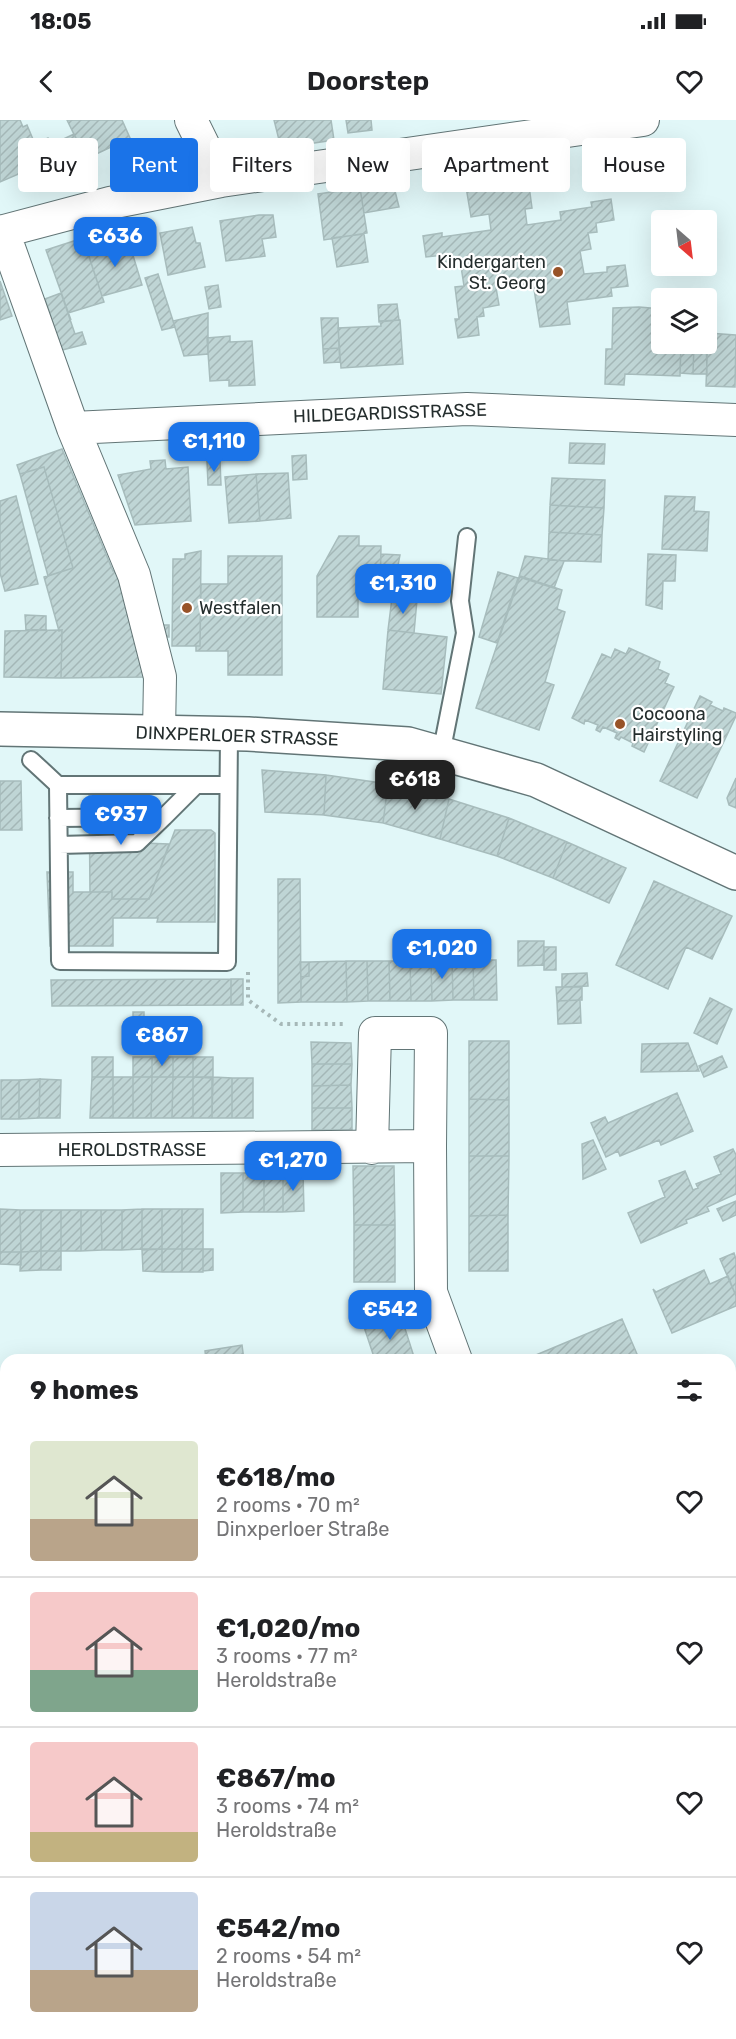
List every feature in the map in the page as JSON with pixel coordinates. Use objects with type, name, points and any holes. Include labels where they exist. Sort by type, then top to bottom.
[{"type":"main road","name":"DINXPERLOER STRASSE","points":[[0,729],[229,734],[408,744],[536,780],[736,873]]},
{"type":"street","points":[[191,120],[210,159]]},
{"type":"street","points":[[314,168],[643,120]]},
{"type":"street","points":[[159,732],[160,677],[134,575],[73,428],[2,231],[110,203],[210,183]]},
{"type":"street","name":"HILDEGARDISSTRASSE","points":[[73,428],[467,409],[736,420]]},
{"type":"street","points":[[372,1148],[375,1033],[431,1033],[431,1292],[454,1354]]},
{"type":"street","name":"HEROLDSTRASSE","points":[[0,1150],[430,1146]]},
{"type":"lane","points":[[441,754],[465,633],[460,601],[467,537]]},
{"type":"lane","points":[[58,785],[60,961],[227,962],[229,734]]},
{"type":"lane","points":[[31,760],[58,785],[228,785]]},
{"type":"lane","points":[[59,845],[137,843],[196,785]]},
{"type":"lane","points":[[58,818],[164,817]]},
{"type":"path","points":[[248,965],[248,1000],[281,1024],[368,1023],[375,1033]]},
{"type":"building","points":[[0,120],[20,120],[23,127],[27,125],[32,138],[18,138],[18,174],[0,182]]},
{"type":"building","points":[[67,120],[122,120],[130,138],[110,138],[110,148],[98,153],[98,138],[76,138]]},
{"type":"building","points":[[274,120],[331,120],[334,138],[326,138],[326,141],[314,143],[314,138],[278,138]]},
{"type":"building","points":[[346,120],[371,120],[372,130],[348,133]]},
{"type":"building","points":[[361,192],[395,192],[399,207],[364,213]]},
{"type":"building","points":[[361,192],[367,233],[324,240],[318,194]]},
{"type":"building","points":[[467,192],[530,192],[532,208],[525,209],[527,225],[561,220],[560,212],[592,207],[591,202],[611,199],[614,220],[596,223],[597,232],[588,233],[591,249],[580,251],[584,274],[607,272],[607,267],[625,265],[628,286],[611,288],[612,296],[567,302],[570,324],[540,327],[533,283],[496,288],[499,305],[483,308],[484,316],[477,317],[479,335],[458,338],[455,319],[459,319],[455,287],[464,286],[460,260],[445,262],[444,255],[426,257],[423,236],[442,233],[442,237],[491,230],[489,214],[471,217]]},
{"type":"building","points":[[273,215],[276,237],[262,239],[265,256],[226,261],[220,221]]},
{"type":"building","points":[[192,227],[196,243],[200,243],[205,267],[168,275],[160,233]]},
{"type":"building","points":[[364,234],[368,262],[337,267],[332,238]]},
{"type":"building","points":[[83,238],[104,302],[68,313],[46,250]]},
{"type":"building","points":[[128,239],[142,285],[102,296],[87,251]]},
{"type":"building","points":[[158,274],[175,327],[162,330],[145,278]]},
{"type":"building","points":[[0,281],[12,316],[0,320]]},
{"type":"building","points":[[218,285],[221,307],[209,309],[205,287]]},
{"type":"building","points":[[61,293],[75,334],[82,332],[86,344],[62,350],[45,299]]},
{"type":"building","points":[[397,304],[399,320],[379,322],[378,305]]},
{"type":"building","points":[[613,308],[651,308],[651,354],[681,354],[680,376],[625,374],[624,385],[605,384],[606,349],[612,349]]},
{"type":"building","points":[[208,313],[208,354],[184,356],[173,321]]},
{"type":"building","points":[[321,318],[338,318],[339,348],[323,349]]},
{"type":"building","points":[[400,320],[403,364],[341,368],[338,328],[381,326],[380,321]]},
{"type":"building","points":[[717,334],[736,335],[735,387],[706,386],[707,354],[717,354]]},
{"type":"building","points":[[230,336],[230,342],[252,341],[255,385],[229,386],[229,380],[210,381],[207,338]]},
{"type":"building","points":[[339,348],[340,362],[324,363],[323,349]]},
{"type":"building","points":[[681,354],[694,354],[693,374],[680,373]]},
{"type":"building","points":[[694,354],[707,354],[707,374],[693,374]]},
{"type":"building","points":[[570,443],[605,444],[604,464],[569,463]]},
{"type":"building","points":[[62,449],[113,571],[124,567],[145,677],[61,678],[62,630],[59,631],[44,577],[73,568],[44,467],[20,474],[17,465]]},
{"type":"building","points":[[306,455],[307,479],[293,480],[292,456]]},
{"type":"building","points":[[165,460],[166,469],[188,467],[191,521],[135,525],[118,475],[151,469],[150,461]]},
{"type":"building","points":[[207,461],[220,461],[221,485],[208,485]]},
{"type":"building","points":[[44,467],[73,568],[48,576],[20,474]]},
{"type":"building","points":[[288,473],[291,518],[260,521],[256,474]]},
{"type":"building","points":[[256,474],[260,521],[229,523],[225,477]]},
{"type":"building","points":[[552,478],[605,480],[604,508],[550,505]]},
{"type":"building","points":[[16,496],[38,584],[5,591],[0,573],[0,501]]},
{"type":"building","points":[[665,496],[695,497],[694,511],[709,512],[707,551],[662,549]]},
{"type":"building","points":[[550,505],[604,508],[602,535],[549,532]]},
{"type":"building","points":[[549,532],[602,535],[601,562],[548,560]]},
{"type":"building","points":[[339,536],[359,536],[359,546],[381,546],[380,598],[358,597],[358,617],[317,617],[317,576]]},
{"type":"building","points":[[201,551],[200,646],[172,646],[173,559],[185,559],[185,554]]},
{"type":"building","points":[[381,554],[400,555],[396,576],[380,575]]},
{"type":"building","points":[[648,554],[676,555],[675,581],[663,581],[662,609],[646,605]]},
{"type":"building","points":[[228,556],[282,556],[282,675],[228,675],[228,651],[196,651],[196,646],[200,646],[201,584],[228,584]]},
{"type":"building","points":[[525,556],[564,561],[554,588],[519,577]]},
{"type":"building","points":[[498,572],[518,578],[497,643],[479,637]]},
{"type":"building","points":[[380,575],[396,576],[392,598],[380,598]]},
{"type":"building","points":[[520,576],[562,590],[557,609],[565,612],[545,682],[554,685],[539,730],[476,708]]},
{"type":"building","points":[[392,598],[417,600],[414,633],[388,630]]},
{"type":"building","points":[[25,615],[46,616],[46,630],[26,630]]},
{"type":"building","points":[[159,625],[169,625],[169,637],[159,637]]},
{"type":"building","points":[[62,630],[61,678],[4,677],[5,631]]},
{"type":"building","points":[[388,630],[447,637],[441,694],[383,689]]},
{"type":"building","points":[[629,648],[660,662],[658,669],[669,674],[665,683],[674,687],[644,752],[621,737],[619,740],[615,738],[617,733],[603,727],[600,732],[596,730],[598,725],[585,720],[584,724],[572,718],[602,654],[611,658],[615,649],[626,654]]},
{"type":"building","points":[[700,696],[712,702],[710,705],[723,711],[724,708],[736,713],[736,716],[697,798],[660,781]]},
{"type":"building","points":[[262,770],[326,775],[324,815],[265,812]]},
{"type":"building","points":[[326,775],[388,784],[383,823],[324,815]]},
{"type":"building","points":[[736,778],[736,808],[729,805],[727,798]]},
{"type":"building","points":[[0,781],[21,781],[22,830],[0,830]]},
{"type":"building","points":[[388,784],[449,799],[440,839],[383,823]]},
{"type":"building","points":[[89,790],[141,790],[142,843],[169,844],[149,899],[112,899],[112,892],[90,892]]},
{"type":"building","points":[[449,799],[509,818],[497,856],[440,839]]},
{"type":"building","points":[[509,818],[567,842],[553,878],[497,856]]},
{"type":"building","points":[[175,830],[211,830],[215,833],[215,922],[157,922],[158,918],[113,918],[113,946],[50,946],[47,872],[73,872],[73,892],[112,892],[112,899],[149,899]]},
{"type":"building","points":[[567,842],[626,868],[609,903],[553,878]]},
{"type":"building","points":[[278,879],[300,879],[301,1002],[278,1003]]},
{"type":"building","points":[[654,881],[732,916],[712,959],[686,947],[668,989],[616,965]]},
{"type":"building","points":[[452,936],[453,940],[472,940],[473,937],[474,960],[452,960]]},
{"type":"building","points":[[518,941],[544,941],[543,965],[518,966]]},
{"type":"building","points":[[544,947],[556,947],[556,970],[544,970]]},
{"type":"building","points":[[452,960],[453,1000],[432,1001],[431,961]]},
{"type":"building","points":[[452,960],[473,960],[474,1000],[453,1000]]},
{"type":"building","points":[[473,960],[496,960],[497,1000],[474,1000]]},
{"type":"building","points":[[346,961],[367,961],[368,1001],[347,1002]]},
{"type":"building","points":[[346,961],[347,1002],[301,1002],[301,977],[309,976],[309,962]]},
{"type":"building","points":[[367,961],[389,961],[390,1001],[368,1001]]},
{"type":"building","points":[[389,961],[410,961],[411,1001],[390,1001]]},
{"type":"building","points":[[410,961],[431,961],[432,1001],[411,1001]]},
{"type":"building","points":[[300,962],[309,962],[309,976],[301,977]]},
{"type":"building","points":[[587,973],[588,986],[562,987],[562,974]]},
{"type":"building","points":[[231,979],[231,1005],[52,1006],[51,980]]},
{"type":"building","points":[[231,979],[243,979],[243,1005],[231,1005]]},
{"type":"building","points":[[556,987],[582,987],[582,1000],[557,1001]]},
{"type":"building","points":[[710,998],[732,1009],[717,1044],[694,1033]]},
{"type":"building","points":[[580,1000],[581,1023],[558,1024],[557,1001]]},
{"type":"building","points":[[133,1012],[144,1012],[144,1023],[133,1023]]},
{"type":"building","points":[[469,1041],[509,1041],[509,1100],[469,1099]]},
{"type":"building","points":[[311,1042],[351,1043],[352,1064],[312,1064]]},
{"type":"building","points":[[688,1043],[699,1071],[641,1072],[642,1044]]},
{"type":"building","points":[[722,1056],[727,1067],[704,1077],[699,1066]]},
{"type":"building","points":[[92,1057],[113,1057],[113,1077],[92,1077]]},
{"type":"building","points":[[133,1057],[152,1057],[152,1077],[133,1077]]},
{"type":"building","points":[[152,1057],[173,1057],[173,1077],[152,1077]]},
{"type":"building","points":[[173,1057],[193,1057],[193,1077],[173,1077]]},
{"type":"building","points":[[193,1057],[213,1057],[213,1077],[193,1077]]},
{"type":"building","points":[[312,1064],[352,1064],[351,1085],[312,1086]]},
{"type":"building","points":[[92,1077],[113,1077],[113,1118],[90,1118]]},
{"type":"building","points":[[113,1077],[133,1077],[133,1118],[113,1118]]},
{"type":"building","points":[[133,1077],[152,1077],[151,1118],[133,1118]]},
{"type":"building","points":[[152,1077],[173,1077],[172,1118],[151,1118]]},
{"type":"building","points":[[173,1077],[193,1077],[193,1118],[172,1118]]},
{"type":"building","points":[[193,1077],[212,1078],[212,1118],[193,1118]]},
{"type":"building","points":[[213,1077],[232,1078],[232,1118],[212,1118]]},
{"type":"building","points":[[232,1078],[253,1078],[253,1118],[232,1118]]},
{"type":"building","points":[[40,1079],[61,1080],[60,1118],[39,1118]]},
{"type":"building","points":[[40,1079],[39,1118],[19,1119],[19,1080]]},
{"type":"building","points":[[1,1080],[19,1080],[19,1119],[1,1119]]},
{"type":"building","points":[[351,1085],[352,1108],[312,1108],[312,1086]]},
{"type":"building","points":[[677,1093],[693,1131],[661,1145],[659,1140],[620,1156],[618,1151],[606,1157],[591,1123],[605,1117],[608,1123]]},
{"type":"building","points":[[469,1099],[509,1100],[509,1156],[469,1156]]},
{"type":"building","points":[[312,1108],[352,1108],[352,1130],[312,1130]]},
{"type":"building","points":[[593,1140],[606,1169],[583,1179],[582,1144]]},
{"type":"building","points":[[733,1149],[736,1155],[736,1194],[707,1207],[709,1211],[686,1220],[687,1223],[641,1243],[628,1213],[665,1197],[659,1181],[685,1171],[693,1190],[698,1188],[696,1184],[721,1174],[714,1157]]},
{"type":"building","points":[[469,1156],[509,1156],[508,1215],[469,1216]]},
{"type":"building","points":[[353,1166],[394,1166],[395,1225],[354,1225]]},
{"type":"building","points":[[283,1172],[303,1173],[304,1211],[283,1212]]},
{"type":"building","points":[[283,1172],[283,1212],[264,1212],[264,1173]]},
{"type":"building","points":[[221,1173],[243,1173],[243,1212],[221,1213]]},
{"type":"building","points":[[243,1173],[264,1173],[264,1212],[243,1212]]},
{"type":"building","points":[[736,1201],[736,1215],[723,1221],[717,1209]]},
{"type":"building","points":[[0,1209],[20,1210],[21,1252],[0,1252]]},
{"type":"building","points":[[142,1209],[142,1249],[122,1250],[122,1210]]},
{"type":"building","points":[[142,1209],[162,1209],[162,1249],[142,1249]]},
{"type":"building","points":[[162,1209],[182,1209],[182,1249],[162,1249]]},
{"type":"building","points":[[182,1209],[203,1209],[203,1249],[182,1249]]},
{"type":"building","points":[[20,1210],[41,1210],[41,1251],[21,1252]]},
{"type":"building","points":[[41,1210],[61,1210],[61,1251],[41,1251]]},
{"type":"building","points":[[61,1210],[81,1210],[81,1251],[61,1251]]},
{"type":"building","points":[[81,1210],[101,1210],[102,1250],[81,1251]]},
{"type":"building","points":[[101,1210],[122,1210],[122,1250],[102,1250]]},
{"type":"building","points":[[508,1215],[508,1271],[469,1271],[469,1216]]},
{"type":"building","points":[[354,1225],[395,1225],[395,1282],[354,1282]]},
{"type":"building","points":[[162,1249],[162,1272],[143,1271],[142,1250]]},
{"type":"building","points":[[162,1249],[182,1249],[182,1272],[162,1272]]},
{"type":"building","points":[[182,1249],[203,1249],[203,1272],[182,1272]]},
{"type":"building","points":[[203,1249],[213,1249],[213,1270],[203,1271]]},
{"type":"building","points":[[41,1251],[61,1251],[61,1270],[41,1270]]},
{"type":"building","points":[[41,1251],[41,1270],[20,1271],[21,1252]]},
{"type":"building","points":[[0,1252],[21,1252],[21,1265],[0,1264]]},
{"type":"building","points":[[734,1253],[736,1259],[736,1296],[720,1259]]},
{"type":"building","points":[[704,1270],[710,1284],[728,1276],[736,1296],[736,1306],[672,1333],[653,1289],[656,1292]]},
{"type":"building","points":[[401,1316],[413,1354],[373,1354],[364,1327]]},
{"type":"building","points":[[622,1319],[637,1354],[538,1354]]},
{"type":"building","points":[[242,1345],[243,1354],[205,1354],[205,1351]]},
{"type":"place","name":"Kindergarten St. Georg","points":[[558,272]]},
{"type":"place","name":"Westfalen","points":[[187,608]]},
{"type":"place","name":"Cocoona Hairstyling","points":[[620,724]]}]
